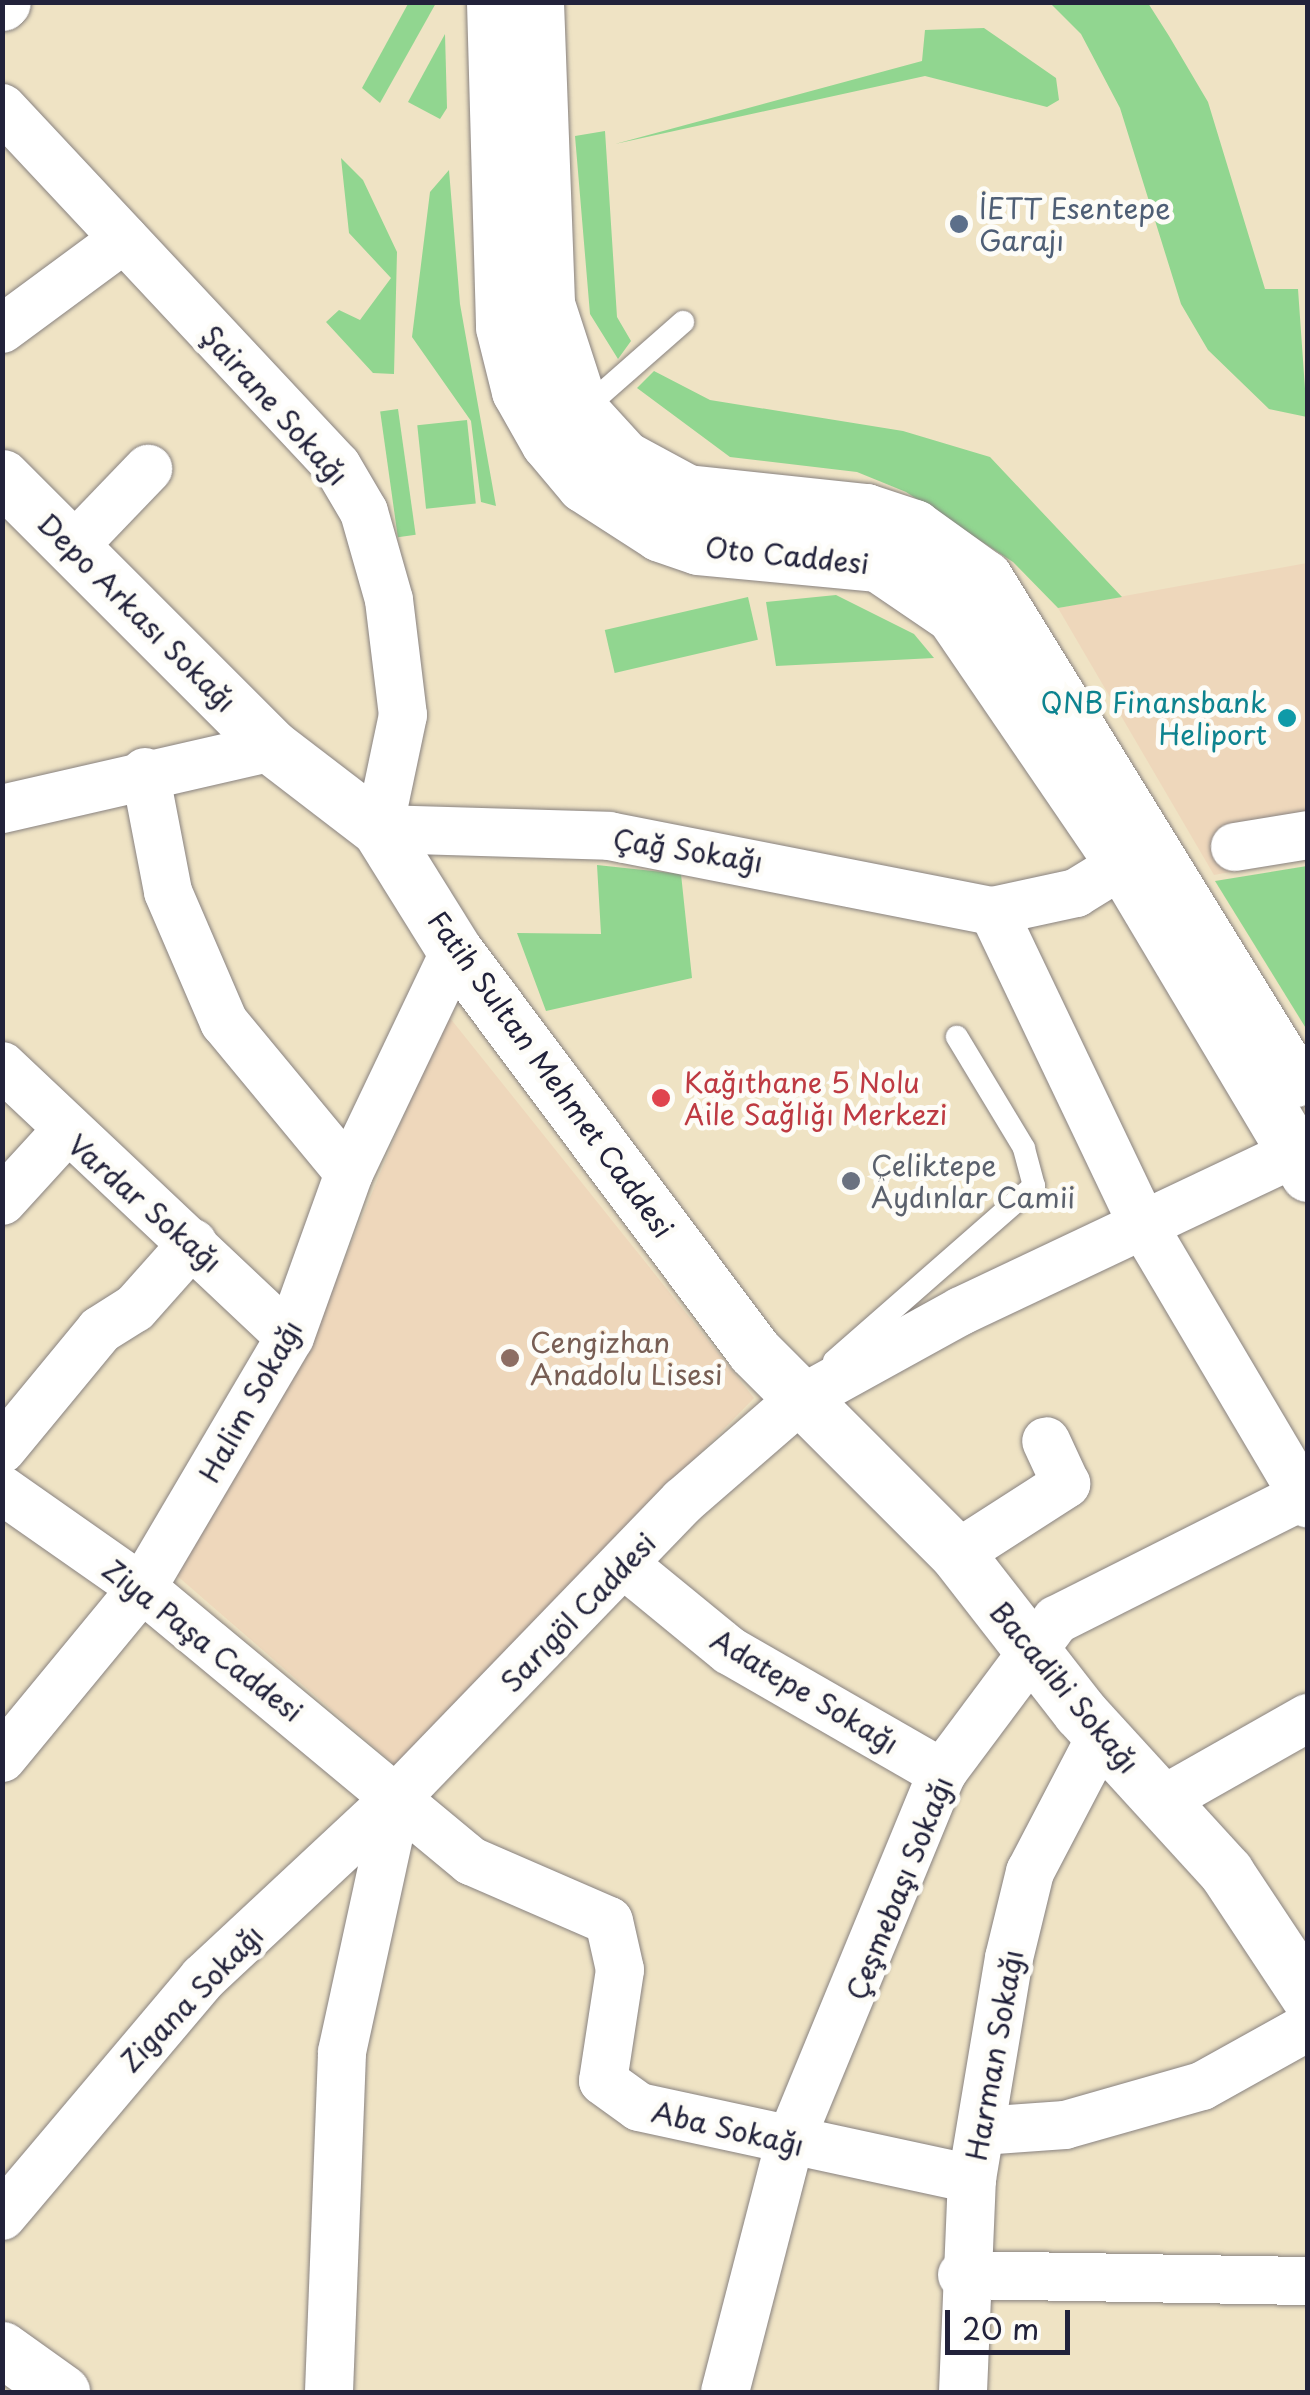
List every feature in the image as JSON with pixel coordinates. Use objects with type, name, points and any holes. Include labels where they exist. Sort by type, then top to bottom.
[{"type":"street","name":"Oto Caddesi","points":[[494,2],[503,326],[519,392],[548,442],[584,485],[660,534],[698,546],[878,564],[908,579],[998,672],[1304,1144]]},
{"type":"street","points":[[536,2],[547,304],[582,412],[624,458],[686,492],[866,511],[914,527],[985,578],[1304,1144]]},
{"type":"street","name":"Şairane Sokağı","points":[[2,108],[337,466],[364,512],[398,632],[403,715],[379,829]]},
{"type":"street","points":[[2,328],[124,239]]},
{"type":"street","points":[[72,548],[148,469]]},
{"type":"street","name":"Depo Arkası Sokağı","points":[[2,477],[272,747]]},
{"type":"street","points":[[2,809],[145,772],[272,747]]},
{"type":"street","name":"Fatih Sultan Mehmet Caddesi","points":[[272,747],[379,829],[454,950],[796,1398]]},
{"type":"street","points":[[145,772],[168,892],[224,1022],[350,1173]]},
{"type":"street","name":"Çağ Sokağı","points":[[379,829],[609,836],[993,911],[1076,893],[1123,864]]},
{"type":"street","points":[[1235,847],[1308,835]]},
{"type":"street","points":[[993,911],[1142,1223],[1306,1497]]},
{"type":"street","name":"Halim Sokağı","points":[[2,1758],[142,1588],[290,1337],[350,1173],[454,950]]},
{"type":"street","name":"Vardar Sokağı","points":[[2,1066],[64,1133],[194,1243],[290,1337]]},
{"type":"street","points":[[2,1202],[64,1133]]},
{"type":"street","name":"Sarıgöl Caddesi","points":[[398,1796],[796,1398],[1304,1144]]},
{"type":"street","points":[[2,1449],[100,1330],[135,1308],[194,1243]]},
{"type":"street","name":"Bacadibi Sokağı","points":[[796,1398],[867,1458],[957,1554],[1101,1736],[1226,1872],[1308,1996]]},
{"type":"street","points":[[957,1554],[1066,1484],[1046,1441]]},
{"type":"street","name":"Ziya Paşa Caddesi","points":[[2,1490],[142,1588],[398,1796]]},
{"type":"street","name":"Çeşmebaşı Sokağı","points":[[725,2392],[789,2144],[942,1774],[1056,1620],[1306,1497]]},
{"type":"street","name":"Adatepe Sokağı","points":[[626,1566],[730,1651],[942,1774]]},
{"type":"street","points":[[1161,1801],[1308,1718]]},
{"type":"street","name":"Harman Sokağı","points":[[963,2392],[962,2276],[972,2179],[1030,1872],[1101,1736]]},
{"type":"street","points":[[329,2392],[342,2052],[398,1796]]},
{"type":"street","name":"Aba Sokağı","points":[[398,1796],[471,1861],[609,1921],[620,1970],[603,2081],[639,2107],[789,2144],[972,2179]]},
{"type":"street","name":"Zigana Sokağı","points":[[2,2216],[203,1978],[398,1796]]},
{"type":"street","points":[[981,2131],[1065,2125],[1202,2086],[1308,2027]]},
{"type":"street","points":[[962,2276],[1308,2281]]},
{"type":"street","points":[[2,2349],[62,2392]]},
{"type":"lane","points":[[582,412],[683,322]]},
{"type":"lane","points":[[796,1398],[1034,1186],[1024,1148],[957,1037]]},
{"type":"shaded area","points":[[1307,563],[1307,858],[1214,875],[1058,608]]},
{"type":"shaded area","name":"Cengizhan Anadolu Lisesi","points":[[446,1013],[754,1398],[396,1766],[167,1567],[321,1317]]},
{"type":"green space","points":[[409,2],[436,3],[380,103],[362,88]]},
{"type":"green space","points":[[1050,3],[1148,3],[1169,36],[1208,102],[1265,289],[1298,289],[1307,417],[1269,409],[1208,350],[1181,304],[1120,108],[1081,34]]},
{"type":"green space","points":[[984,28],[1056,78],[1059,100],[1047,107],[925,76],[615,144],[922,61],[925,30]]},
{"type":"green space","points":[[445,34],[447,108],[440,119],[408,102]]},
{"type":"green space","points":[[605,131],[617,317],[631,341],[618,359],[590,314],[575,136]]},
{"type":"green space","points":[[341,158],[363,180],[397,252],[394,374],[373,373],[326,322],[339,310],[360,320],[391,278],[349,233]]},
{"type":"green space","points":[[449,170],[460,304],[496,506],[481,502],[471,421],[412,337],[430,192]]},
{"type":"green space","points":[[654,371],[710,400],[903,431],[990,457],[1122,597],[1058,608],[1013,562],[906,492],[857,472],[730,457],[637,388]]},
{"type":"green space","points":[[398,409],[416,535],[398,537],[380,412]]},
{"type":"green space","points":[[467,420],[476,504],[426,509],[417,425]]},
{"type":"green space","points":[[836,595],[914,634],[934,658],[776,666],[766,602]]},
{"type":"green space","points":[[748,597],[758,640],[615,673],[605,630]]},
{"type":"green space","points":[[597,865],[681,874],[692,978],[546,1011],[517,933],[601,934]]},
{"type":"green space","points":[[1308,866],[1307,1030],[1215,881]]},
{"type":"place","name":"İETT Esentepe Garajı","points":[[959,224]]},
{"type":"place","name":"QNB Finansbank Heliport","points":[[1287,718]]},
{"type":"place","name":"Kağıthane 5 Nolu Aile Sağlığı Merkezi","points":[[661,1098]]},
{"type":"place","name":"Çeliktepe Aydınlar Camii","points":[[851,1181]]},
{"type":"place","name":"Cengizhan Anadolu Lisesi","points":[[510,1358]]}]
